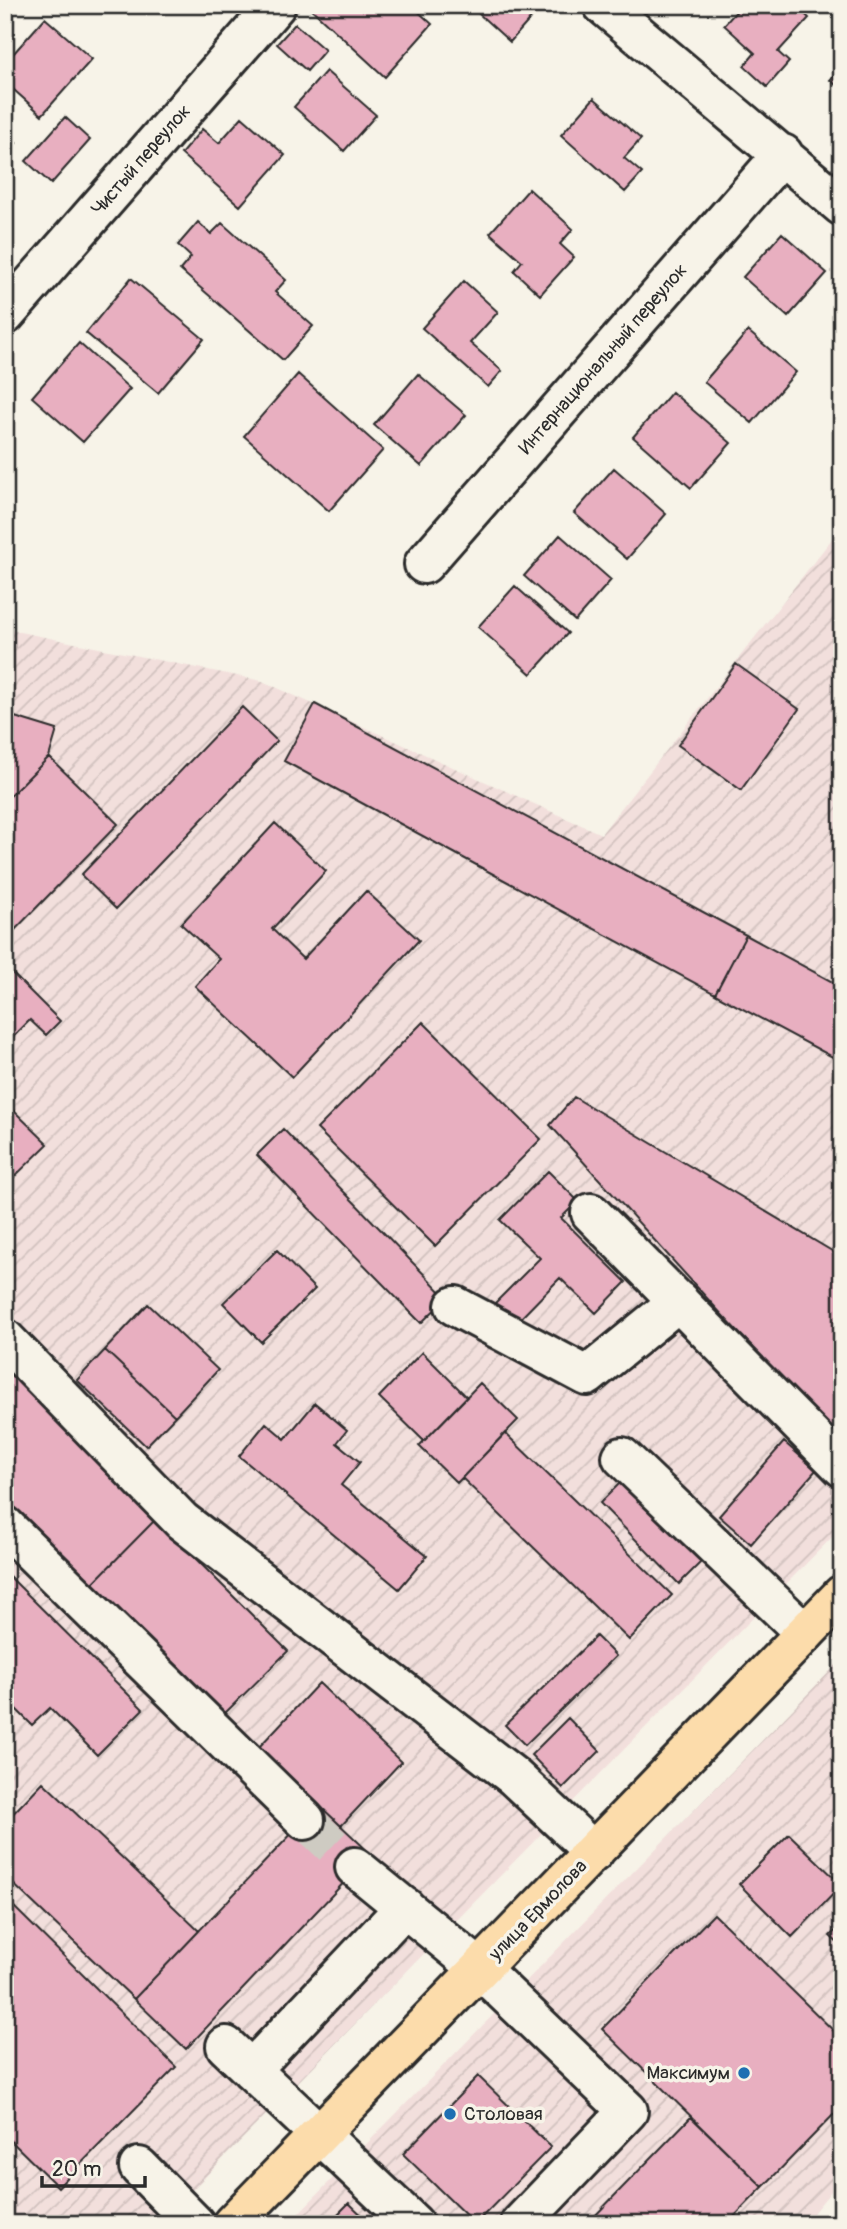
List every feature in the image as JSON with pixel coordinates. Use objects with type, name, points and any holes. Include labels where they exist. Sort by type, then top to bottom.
[{"type":"main road","name":"улица Ермолова","points":[[232,2224],[842,1595]]},
{"type":"street","name":"Чистый переулок","points":[[5,315],[276,5]]},
{"type":"street","points":[[603,5],[842,206]]},
{"type":"street","name":"Интернациональный переулок","points":[[424,564],[783,154]]},
{"type":"street","points":[[592,1213],[842,1467]]},
{"type":"street","points":[[454,1306],[587,1377],[679,1301]]},
{"type":"street","points":[[5,1339],[182,1521],[513,1776],[594,1852]]},
{"type":"street","points":[[622,1457],[805,1633]]},
{"type":"street","points":[[5,1527],[305,1820]]},
{"type":"street","points":[[355,1867],[481,1970],[628,2111],[520,2224]]},
{"type":"street","points":[[405,1907],[238,2058],[414,2224]]},
{"type":"street","points":[[139,2167],[195,2224]]},
{"type":"shaded area","points":[[842,526],[842,1527],[159,2224],[5,2224],[5,629],[262,681],[601,834]]},
{"type":"shaded area","points":[[842,1659],[842,2178],[804,2224],[288,2224]]},
{"type":"building","points":[[307,5],[411,5],[432,24],[385,77]]},
{"type":"building","points":[[487,5],[521,5],[533,16],[510,42],[479,14]]},
{"type":"building","points":[[742,5],[795,5],[809,18],[778,52],[789,62],[767,87],[744,66],[755,53],[724,25]]},
{"type":"building","points":[[45,18],[92,59],[42,115],[5,82],[5,63]]},
{"type":"building","points":[[295,24],[325,50],[307,71],[277,44]]},
{"type":"building","points":[[842,67],[842,90],[830,80]]},
{"type":"building","points":[[326,71],[376,115],[344,151],[294,107]]},
{"type":"building","points":[[594,98],[641,139],[624,158],[642,173],[625,192],[561,135]]},
{"type":"building","points":[[65,117],[90,140],[51,184],[26,161]]},
{"type":"building","points":[[242,117],[285,155],[240,206],[181,154],[202,129],[219,143]]},
{"type":"building","points":[[5,133],[16,143],[5,155]]},
{"type":"building","points":[[529,189],[573,229],[560,244],[574,257],[540,295],[514,271],[522,261],[490,233]]},
{"type":"building","points":[[198,222],[211,234],[222,223],[286,280],[275,292],[313,326],[283,360],[180,270],[191,257],[178,245]]},
{"type":"building","points":[[782,233],[827,273],[788,317],[743,277]]},
{"type":"building","points":[[131,278],[204,339],[158,393],[86,333]]},
{"type":"building","points":[[464,281],[498,312],[470,343],[502,371],[488,387],[422,328]]},
{"type":"building","points":[[748,331],[796,372],[752,423],[704,382]]},
{"type":"building","points":[[79,343],[130,389],[83,442],[32,397]]},
{"type":"building","points":[[298,374],[383,450],[329,511],[244,436]]},
{"type":"building","points":[[418,374],[466,415],[421,466],[374,425]]},
{"type":"building","points":[[672,392],[731,443],[691,488],[633,437]]},
{"type":"building","points":[[614,468],[666,514],[627,559],[574,513]]},
{"type":"building","points":[[560,535],[611,580],[575,621],[524,576]]},
{"type":"building","points":[[515,586],[568,633],[531,674],[478,627]]},
{"type":"building","points":[[736,664],[799,709],[741,790],[678,745]]},
{"type":"building","points":[[315,704],[746,935],[715,994],[284,761]]},
{"type":"building","points":[[242,707],[277,741],[116,909],[81,875]]},
{"type":"building","points":[[5,714],[57,730],[49,757],[6,800]]},
{"type":"building","points":[[49,757],[118,824],[5,940],[5,801]]},
{"type":"building","points":[[275,823],[326,871],[272,929],[303,959],[366,891],[419,940],[292,1077],[195,986],[219,959],[181,924]]},
{"type":"building","points":[[746,935],[842,987],[842,1062],[715,994]]},
{"type":"building","points":[[11,972],[60,1021],[46,1035],[30,1020],[5,1045],[5,978]]},
{"type":"building","points":[[423,1022],[541,1139],[435,1246],[317,1129]]},
{"type":"building","points":[[574,1097],[842,1257],[842,1447],[550,1125]]},
{"type":"building","points":[[12,1109],[48,1144],[5,1186],[5,1117]]},
{"type":"building","points":[[283,1129],[447,1298],[421,1323],[257,1155]]},
{"type":"building","points":[[548,1171],[578,1201],[561,1218],[626,1282],[596,1313],[560,1278],[515,1324],[494,1304],[540,1258],[500,1220]]},
{"type":"building","points":[[277,1250],[315,1289],[261,1342],[223,1303]]},
{"type":"building","points":[[148,1304],[218,1370],[175,1416],[105,1350]]},
{"type":"building","points":[[105,1350],[175,1416],[146,1446],[77,1380]]},
{"type":"building","points":[[422,1352],[467,1397],[424,1441],[379,1397]]},
{"type":"building","points":[[5,1368],[156,1519],[85,1591],[5,1511]]},
{"type":"building","points":[[480,1383],[518,1420],[457,1483],[419,1446]]},
{"type":"building","points":[[315,1403],[347,1430],[337,1443],[360,1462],[341,1485],[427,1556],[399,1589],[239,1456],[266,1423],[285,1439]]},
{"type":"building","points":[[505,1433],[672,1595],[629,1640],[462,1478]]},
{"type":"building","points":[[784,1442],[816,1470],[751,1544],[719,1516]]},
{"type":"building","points":[[625,1478],[704,1559],[679,1584],[600,1503]]},
{"type":"building","points":[[156,1519],[288,1651],[216,1722],[85,1591]]},
{"type":"building","points":[[5,1572],[143,1709],[97,1755],[50,1708],[32,1725],[5,1698]]},
{"type":"building","points":[[596,1636],[616,1656],[525,1745],[505,1725]]},
{"type":"building","points":[[319,1683],[401,1762],[341,1826],[259,1747]]},
{"type":"building","points":[[568,1718],[600,1751],[563,1788],[531,1755]]},
{"type":"building","points":[[43,1782],[199,1931],[134,1999],[5,1876],[5,1822]]},
{"type":"building","points":[[319,1805],[371,1854],[186,2049],[134,1999]]},
{"type":"building","points":[[789,1834],[842,1885],[792,1937],[739,1884]]},
{"type":"building","points":[[5,1898],[176,2067],[58,2187],[5,2135]]},
{"type":"building","name":"Максимум","points":[[714,1914],[842,2039],[842,2106],[763,2187],[602,2029]]},
{"type":"building","points":[[842,1924],[842,1947],[830,1936]]},
{"type":"building","points":[[478,2076],[551,2147],[475,2224],[403,2154]]},
{"type":"building","points":[[691,2117],[763,2187],[727,2224],[587,2224]]},
{"type":"building","points":[[349,2203],[371,2224],[328,2224]]},
{"type":"tunnel","points":[[305,1820],[355,1867]]},
{"type":"place","name":"Максимум","points":[[744,2073]]},
{"type":"place","name":"Столовая","points":[[450,2114]]}]
